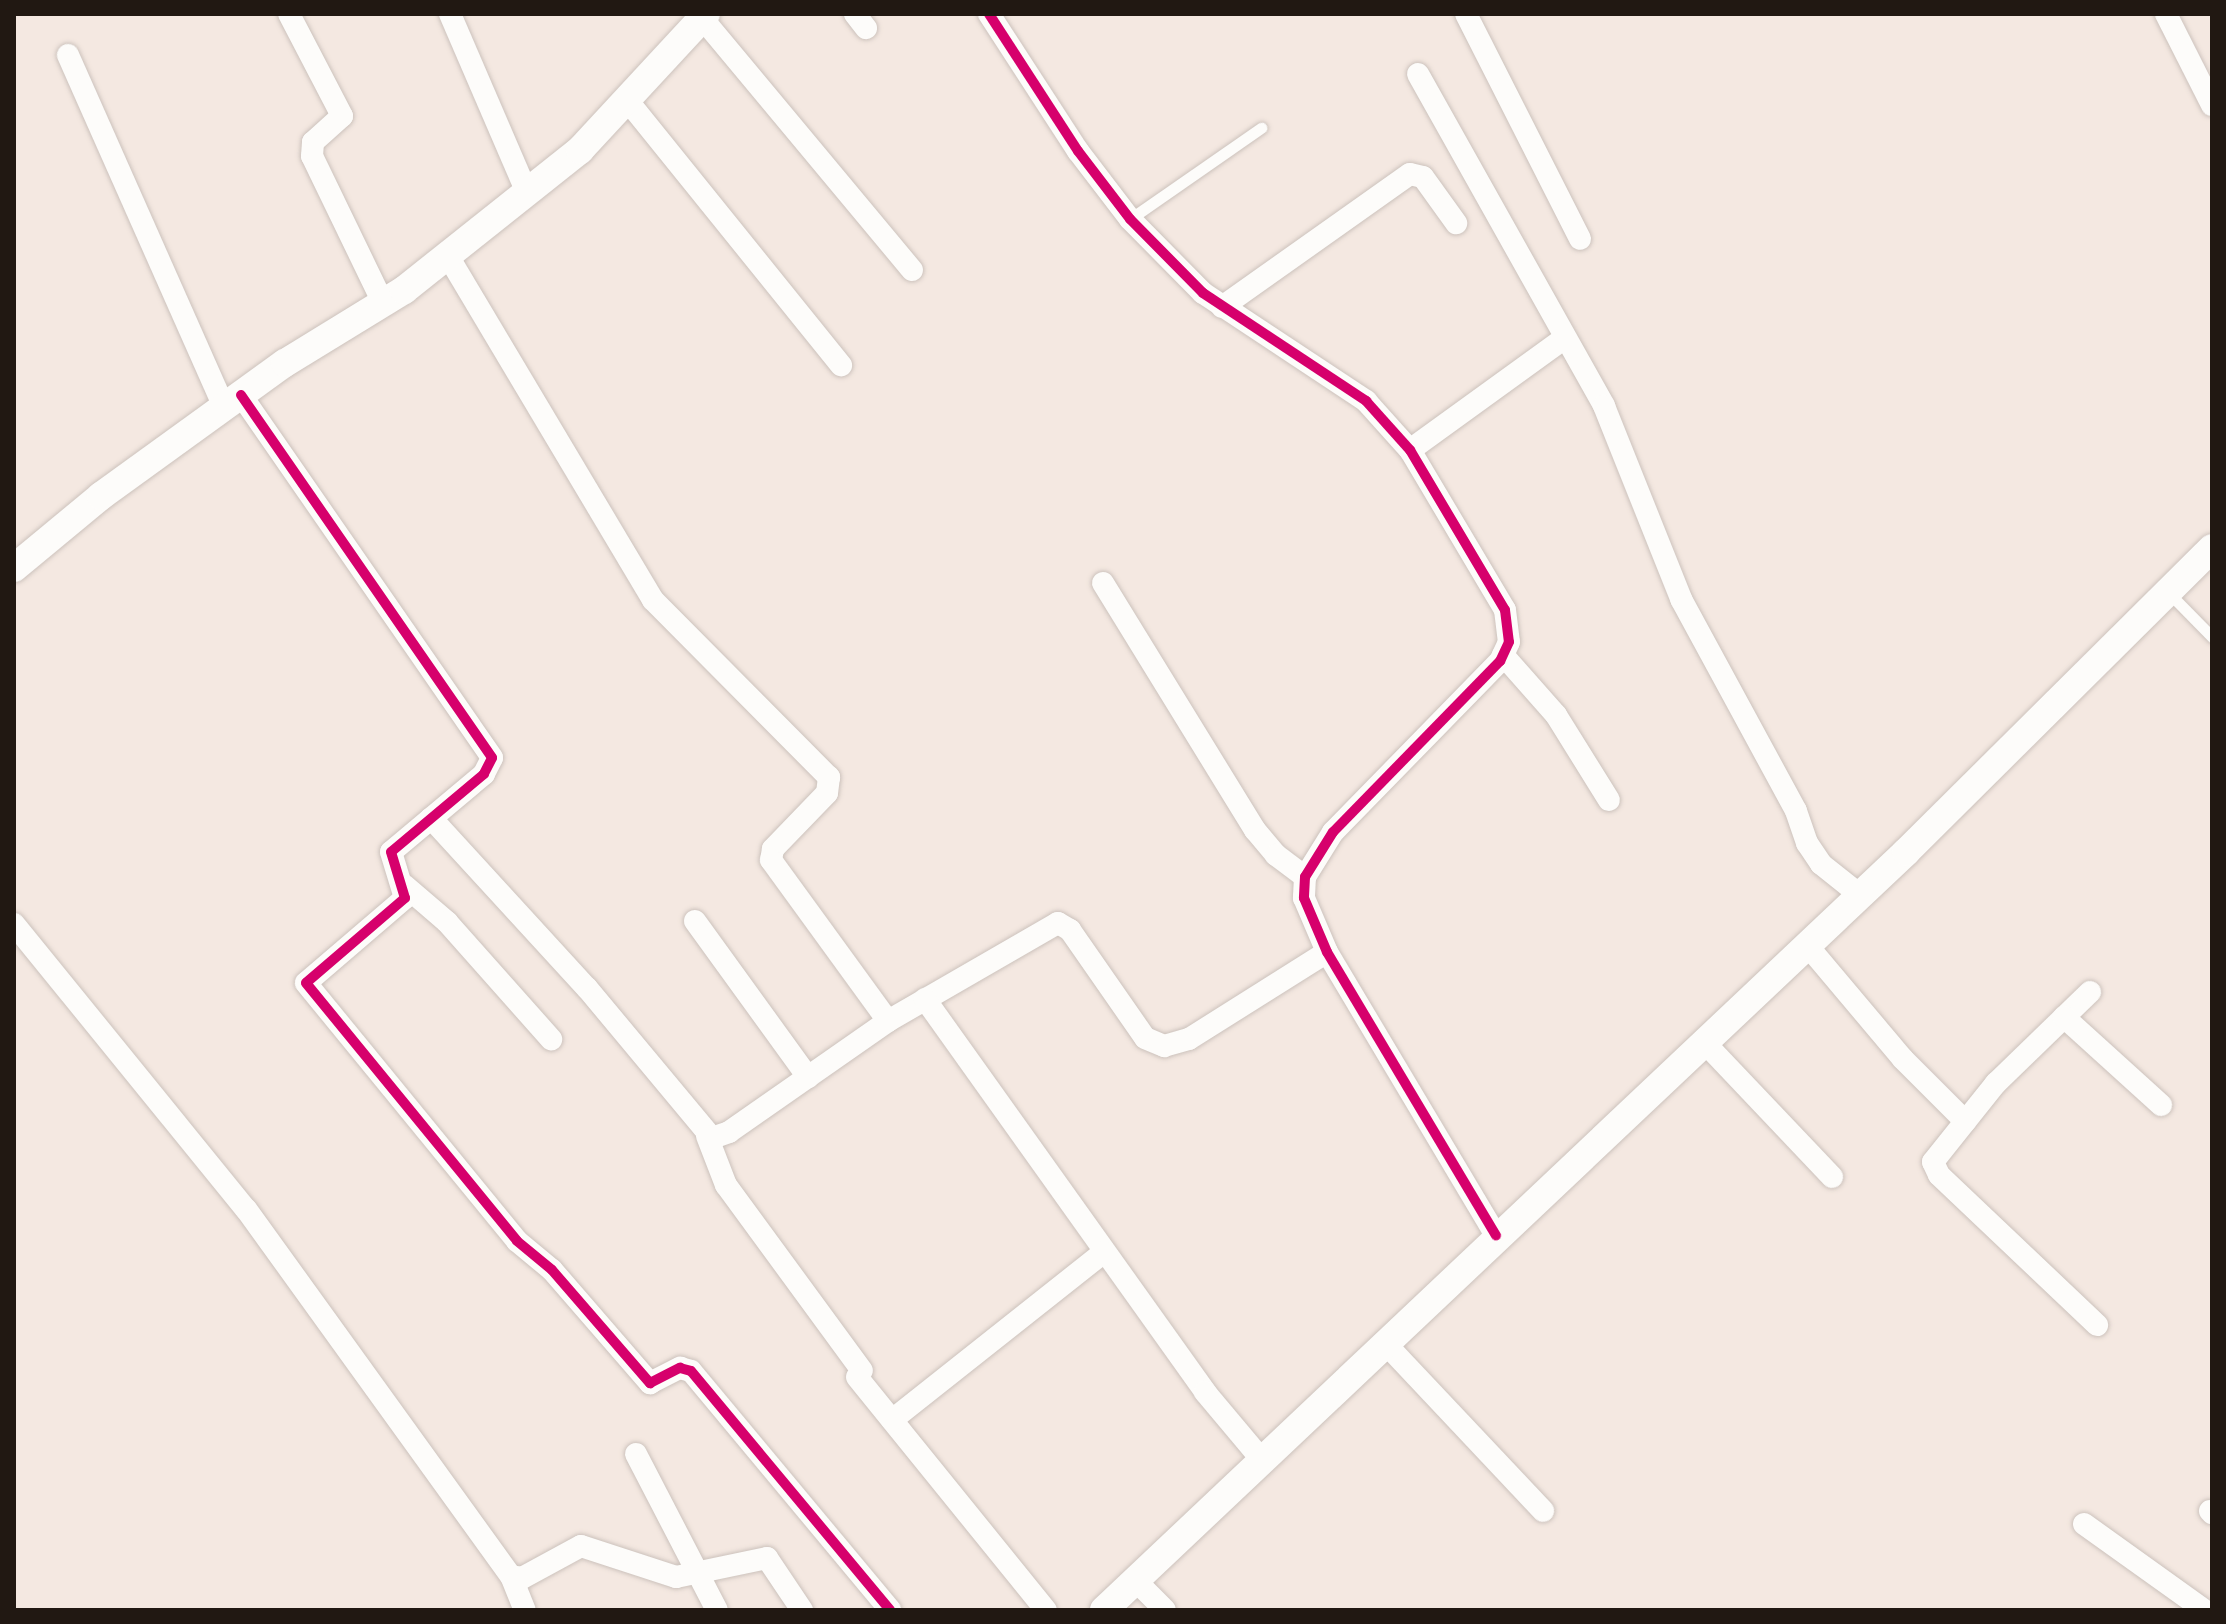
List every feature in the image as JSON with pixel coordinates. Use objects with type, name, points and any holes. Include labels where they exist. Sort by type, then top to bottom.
[{"type":"street","points":[[289,14],[342,116],[313,142],[312,156],[383,303]]},
{"type":"street","points":[[450,14],[527,193]]},
{"type":"street","points":[[989,14],[1078,151],[1130,219],[1222,307],[1308,358],[1366,401],[1410,450],[1505,610],[1510,625],[1503,655],[1480,686],[1333,832],[1305,877],[1304,898],[1327,952],[1496,1236]]},
{"type":"street","points":[[1466,14],[1580,239]]},
{"type":"street","points":[[2166,14],[2212,105]]},
{"type":"street","points":[[14,568],[101,496],[232,401],[383,303],[527,193],[580,150],[704,16],[912,270]]},
{"type":"street","points":[[68,55],[232,401],[492,758],[484,774],[389,855],[404,885],[447,922],[551,1039]]},
{"type":"street","points":[[1418,74],[1604,406],[1681,599],[1796,811],[1807,843],[1821,864],[1860,895]]},
{"type":"street","points":[[627,100],[841,365]]},
{"type":"street","points":[[1222,307],[1410,174],[1423,177],[1456,223]]},
{"type":"street","points":[[448,256],[653,600],[699,652],[829,777],[827,793],[773,849],[771,860],[888,1021]]},
{"type":"street","points":[[1410,450],[1565,338]]},
{"type":"street","points":[[1104,1610],[1860,895],[2212,548]]},
{"type":"street","points":[[1103,583],[1255,830],[1276,855],[1305,877]]},
{"type":"street","points":[[1503,655],[1556,715],[1609,800]]},
{"type":"street","points":[[431,818],[587,988],[707,1136],[726,1185],[892,1420],[1046,1610]]},
{"type":"street","points":[[404,885],[401,903],[308,976],[308,986],[517,1241],[552,1270],[644,1377],[653,1383],[680,1368],[691,1371],[890,1610]]},
{"type":"street","points":[[695,921],[808,1077]]},
{"type":"street","points":[[14,924],[246,1209],[511,1576],[525,1610]]},
{"type":"street","points":[[707,1136],[722,1136],[888,1021],[1051,926],[1064,924],[1145,1038],[1164,1046],[1189,1039],[1327,952]]},
{"type":"street","points":[[1807,945],[1894,1050],[1965,1121]]},
{"type":"street","points":[[2090,992],[1965,1121],[1937,1154],[1936,1171],[2097,1325]]},
{"type":"street","points":[[925,999],[1104,1252],[1262,1460]]},
{"type":"street","points":[[2064,1017],[2161,1105]]},
{"type":"street","points":[[1704,1042],[1832,1177]]},
{"type":"street","points":[[892,1420],[1104,1252]]},
{"type":"street","points":[[1384,1342],[1543,1511]]},
{"type":"street","points":[[636,1454],[695,1574],[717,1610]]},
{"type":"street","points":[[2084,1524],[2204,1610]]},
{"type":"street","points":[[511,1576],[522,1578],[586,1546],[663,1575],[695,1574],[769,1558],[802,1610]]},
{"type":"street","points":[[1135,1580],[1165,1610]]},
{"type":"lane","points":[[1130,219],[1261,128]]},
{"type":"lane","points":[[2168,592],[2212,637]]},
{"type":"cycle path","points":[[989,14],[1078,151],[1130,219],[1203,293],[1366,401],[1410,450],[1505,610],[1509,642],[1500,661],[1333,832],[1305,877],[1304,898],[1327,952],[1496,1236]]},
{"type":"cycle path","points":[[241,395],[492,758],[484,774],[391,852],[405,898],[306,983],[517,1241],[552,1270],[650,1383],[680,1368],[691,1371],[890,1610]]}]
